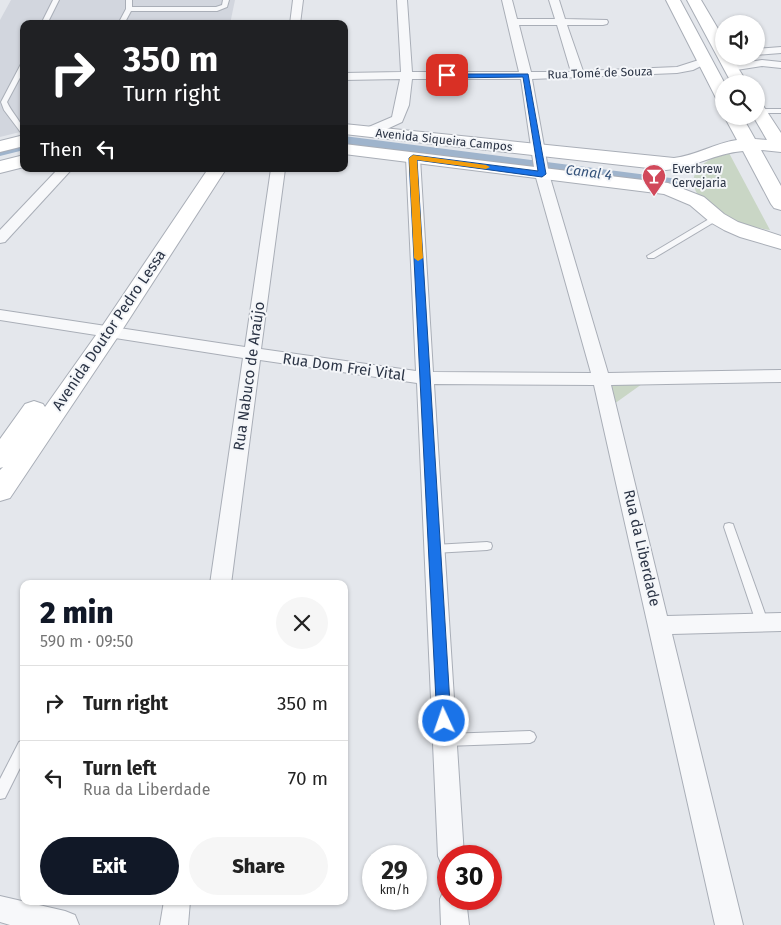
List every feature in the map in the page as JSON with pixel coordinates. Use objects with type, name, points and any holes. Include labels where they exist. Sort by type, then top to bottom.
[{"type":"main road","points":[[673,0],[715,80]]},
{"type":"main road","points":[[694,0],[715,34]]},
{"type":"main road","points":[[765,122],[781,146]]},
{"type":"main road","points":[[738,125],[781,204]]},
{"type":"main road","name":"Avenida Siqueira Campos","points":[[348,129],[407,137],[540,162],[567,165],[686,163],[711,152],[748,144],[781,146]]},
{"type":"main road","points":[[0,147],[20,141]]},
{"type":"main road","name":"Avenida Siqueira Campos","points":[[348,150],[413,158],[540,162]]},
{"type":"main road","points":[[0,167],[20,161]]},
{"type":"main road","name":"Avenida Siqueira Campos","points":[[567,165],[678,192],[697,200],[717,218],[747,233],[781,243]]},
{"type":"main road","name":"Avenida Doutor Pedro Lessa","points":[[0,491],[199,172]]},
{"type":"main road","name":"Avenida Doutor Pedro Lessa","points":[[0,458],[100,332],[214,172]]},
{"type":"street","points":[[296,20],[298,0]]},
{"type":"street","points":[[402,0],[407,76],[398,119],[407,137]]},
{"type":"street","name":"Rua da Liberdade","points":[[507,0],[526,75],[540,162],[601,379],[660,624],[729,925]]},
{"type":"street","points":[[554,0],[578,75]]},
{"type":"street","points":[[513,22],[561,22],[602,18],[608,34]]},
{"type":"street","points":[[765,52],[781,52],[779,57],[781,60]]},
{"type":"street","name":"Rua Tomé de Souza","points":[[348,76],[578,75],[677,70],[689,68],[705,61]]},
{"type":"street","points":[[765,62],[781,65]]},
{"type":"street","points":[[369,132],[398,119]]},
{"type":"street","points":[[413,158],[450,845]]},
{"type":"street","points":[[0,239],[62,172]]},
{"type":"street","name":"Rua Nabuco de Araújo","points":[[221,580],[275,174]]},
{"type":"street","name":"Rua Dom Frei Vital","points":[[0,315],[100,332],[425,378],[601,379],[781,376]]},
{"type":"street","points":[[660,624],[772,622]]},
{"type":"street","points":[[174,925],[176,905]]},
{"type":"street","points":[[0,909],[65,925]]},
{"type":"street","points":[[454,910],[455,925]]},
{"type":"lane","points":[[46,20],[56,0]]},
{"type":"lane","points":[[123,20],[128,9],[129,0]]},
{"type":"lane","points":[[128,9],[217,9],[225,6],[226,0]]},
{"type":"lane","points":[[20,72],[4,102],[7,110],[20,128]]},
{"type":"lane","points":[[765,110],[781,111]]},
{"type":"lane","points":[[651,256],[717,218]]},
{"type":"lane","points":[[729,527],[772,622]]},
{"type":"lane","points":[[434,549],[487,546]]},
{"type":"lane","points":[[445,740],[530,737]]},
{"type":"lane","points":[[0,793],[20,754]]},
{"type":"shaded area","points":[[11,0],[235,0],[231,20],[20,20],[20,132],[0,137],[0,20]]},
{"type":"green space","points":[[729,153],[770,230],[748,226],[714,211],[697,193],[694,183],[695,174],[701,166],[712,158]]},
{"type":"green space","points":[[609,384],[642,384],[614,404]]},
{"type":"waterway","name":"Canal 4","points":[[348,141],[686,184]]},
{"type":"waterway","name":"Canal 4","points":[[0,152],[20,147]]},
{"type":"slow traffic","points":[[418,258],[413,158],[486,167]]},
{"type":"place","name":"Everbrew Cervejaria","points":[[654,197]]},
{"type":"route","points":[[444,721],[413,158],[542,174],[526,75],[447,75]]}]
